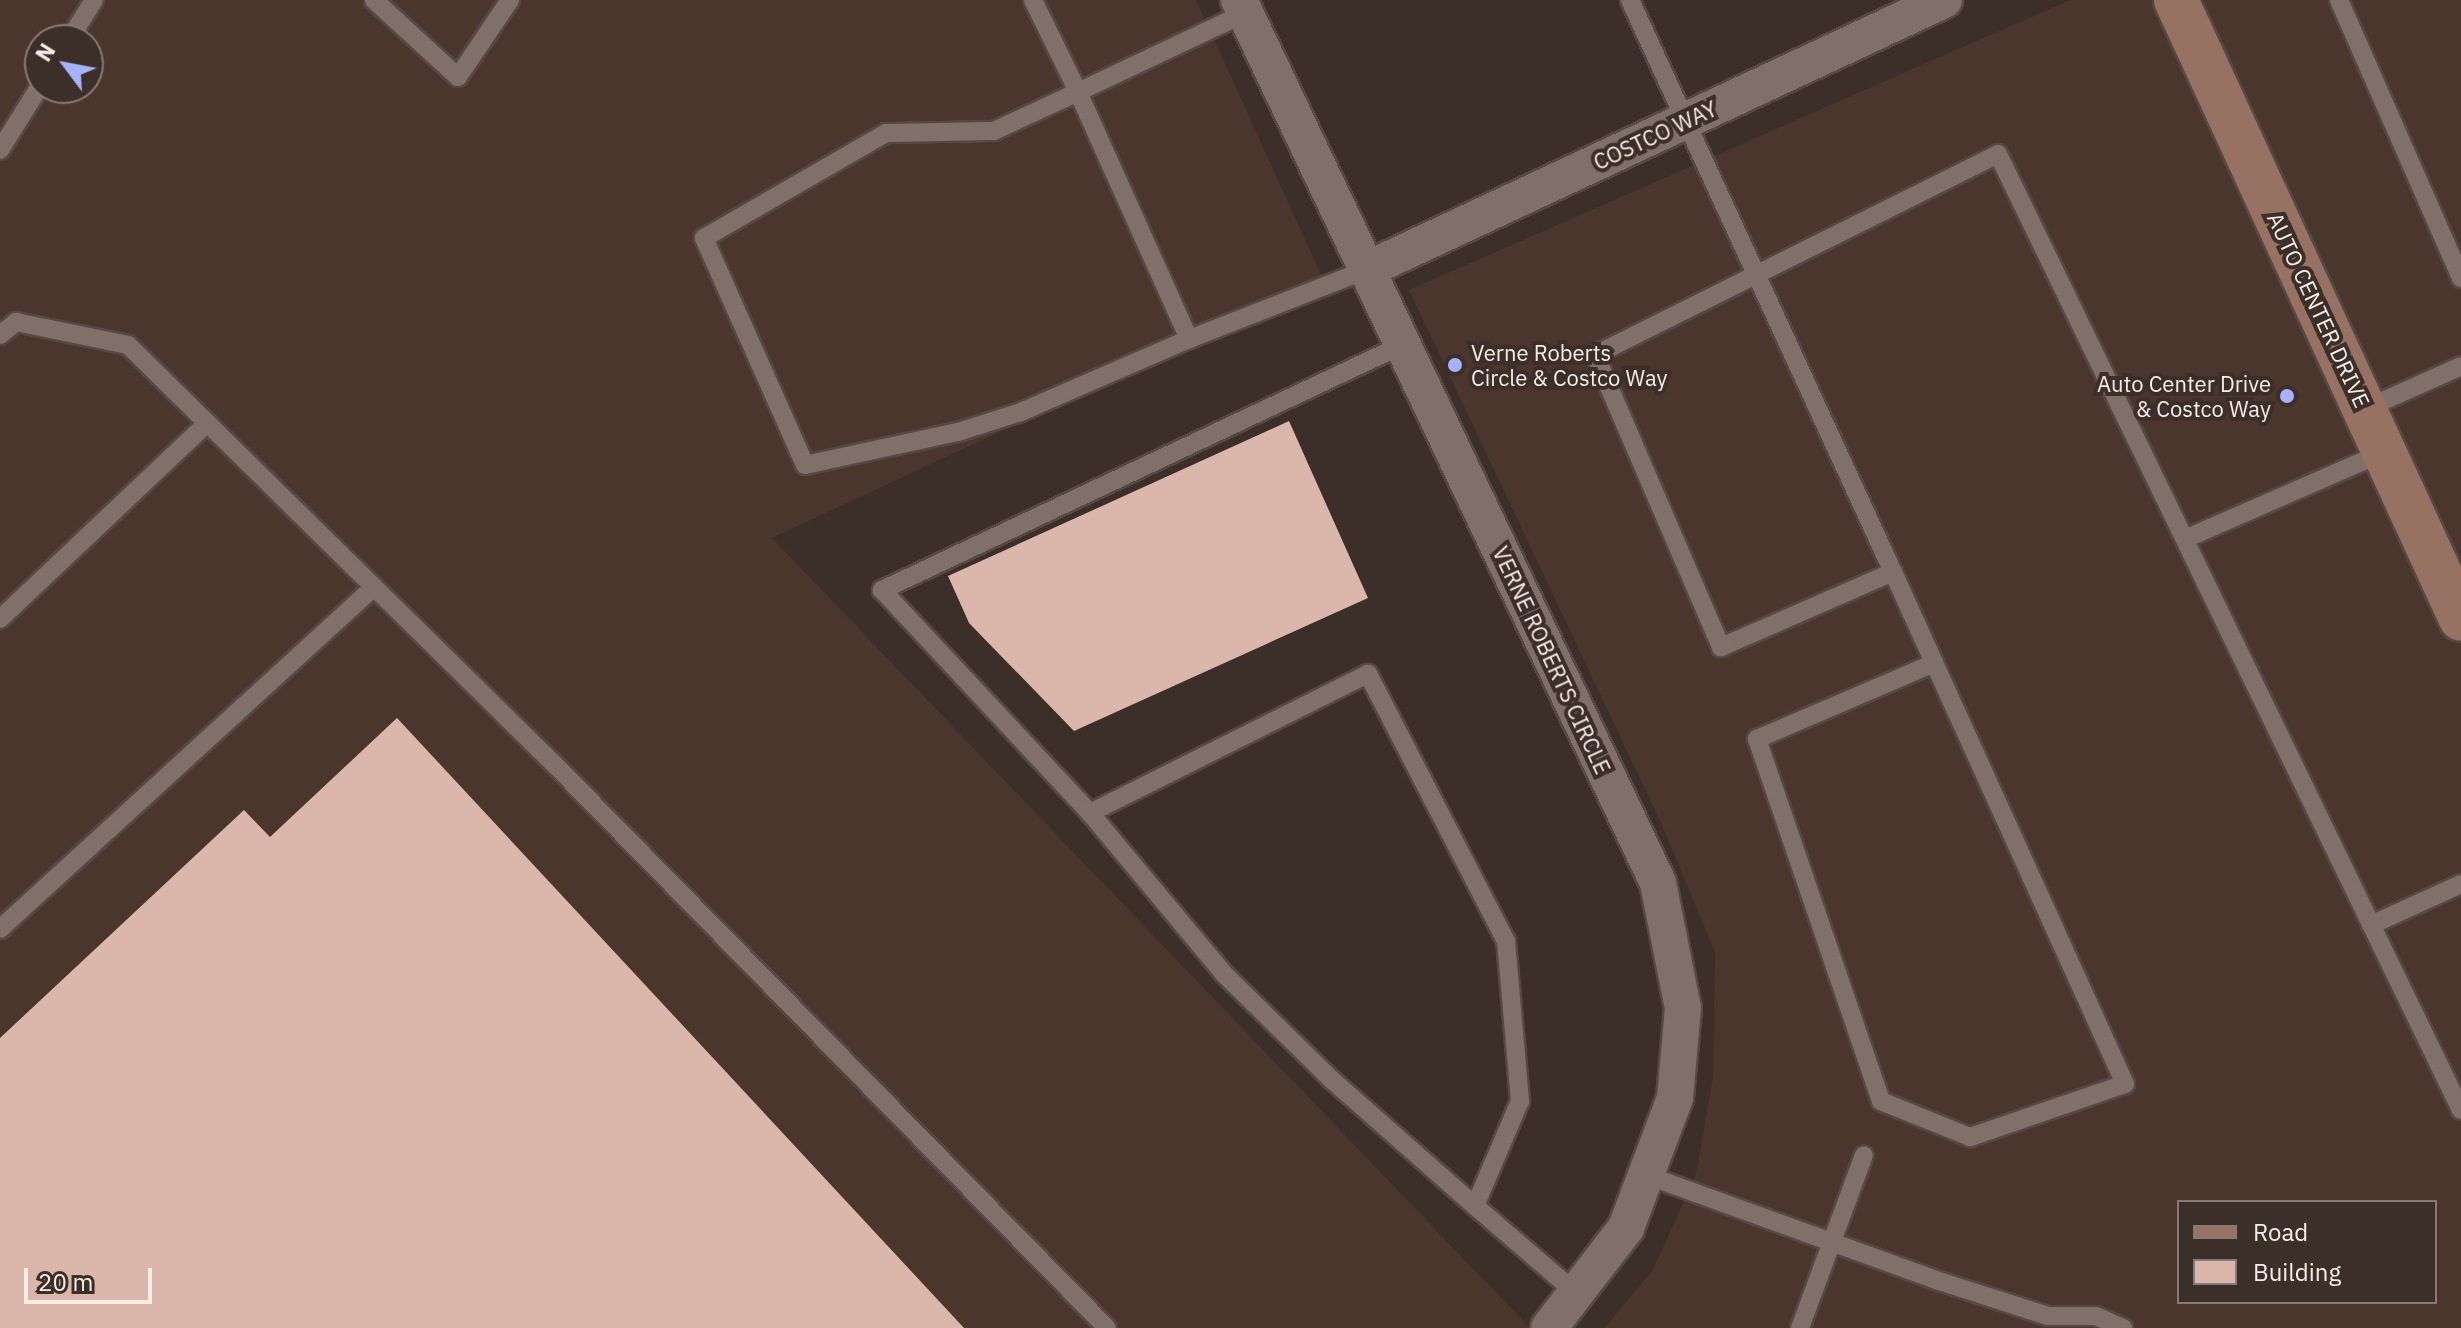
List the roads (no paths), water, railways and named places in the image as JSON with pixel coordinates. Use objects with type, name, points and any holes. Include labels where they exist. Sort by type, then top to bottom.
[{"type":"main road","name":"AUTO CENTER DRIVE","points":[[2176,0],[2461,619]]},
{"type":"street","name":"COSTCO WAY","points":[[1366,270],[1944,0]]},
{"type":"street","name":"VERNE ROBERTS CIRCLE","points":[[1242,6],[1658,883],[1683,1008],[1675,1098],[1626,1228],[1549,1328]]},
{"type":"lane","points":[[79,24],[94,0]]},
{"type":"lane","points":[[374,0],[458,77],[510,0]]},
{"type":"lane","points":[[1033,0],[1078,92],[1189,339]]},
{"type":"lane","points":[[1630,0],[1893,572],[2125,1084],[1970,1137],[1881,1101],[1757,739],[1934,663]]},
{"type":"lane","points":[[2339,0],[2461,278]]},
{"type":"lane","points":[[1242,6],[1078,92],[994,131],[886,133],[704,238],[798,451],[805,465],[958,432],[1021,412],[1189,339],[1366,270]]},
{"type":"lane","points":[[0,150],[29,104]]},
{"type":"lane","points":[[1893,572],[1721,647],[1595,355],[1998,154],[2461,1110]]},
{"type":"lane","points":[[0,335],[16,322],[128,345],[374,587],[1107,1328]]},
{"type":"lane","points":[[1402,345],[882,590],[1090,813],[1224,974],[1332,1080],[1576,1293]]},
{"type":"lane","points":[[2365,409],[2461,366]]},
{"type":"lane","points":[[0,619],[207,423]]},
{"type":"lane","points":[[2185,539],[2384,451]]},
{"type":"lane","points":[[0,929],[374,587]]},
{"type":"lane","points":[[1090,813],[1368,674],[1506,941],[1520,1101],[1475,1206]]},
{"type":"lane","points":[[2371,925],[2461,884]]},
{"type":"lane","points":[[1800,1328],[1864,1155]]},
{"type":"lane","points":[[1646,1175],[2045,1322],[2096,1316],[2123,1328]]},
{"type":"place","name":"Verne Roberts Circle & Costco Way","points":[[1455,365]]},
{"type":"place","name":"Auto Center Drive & Costco Way","points":[[2287,396]]}]
